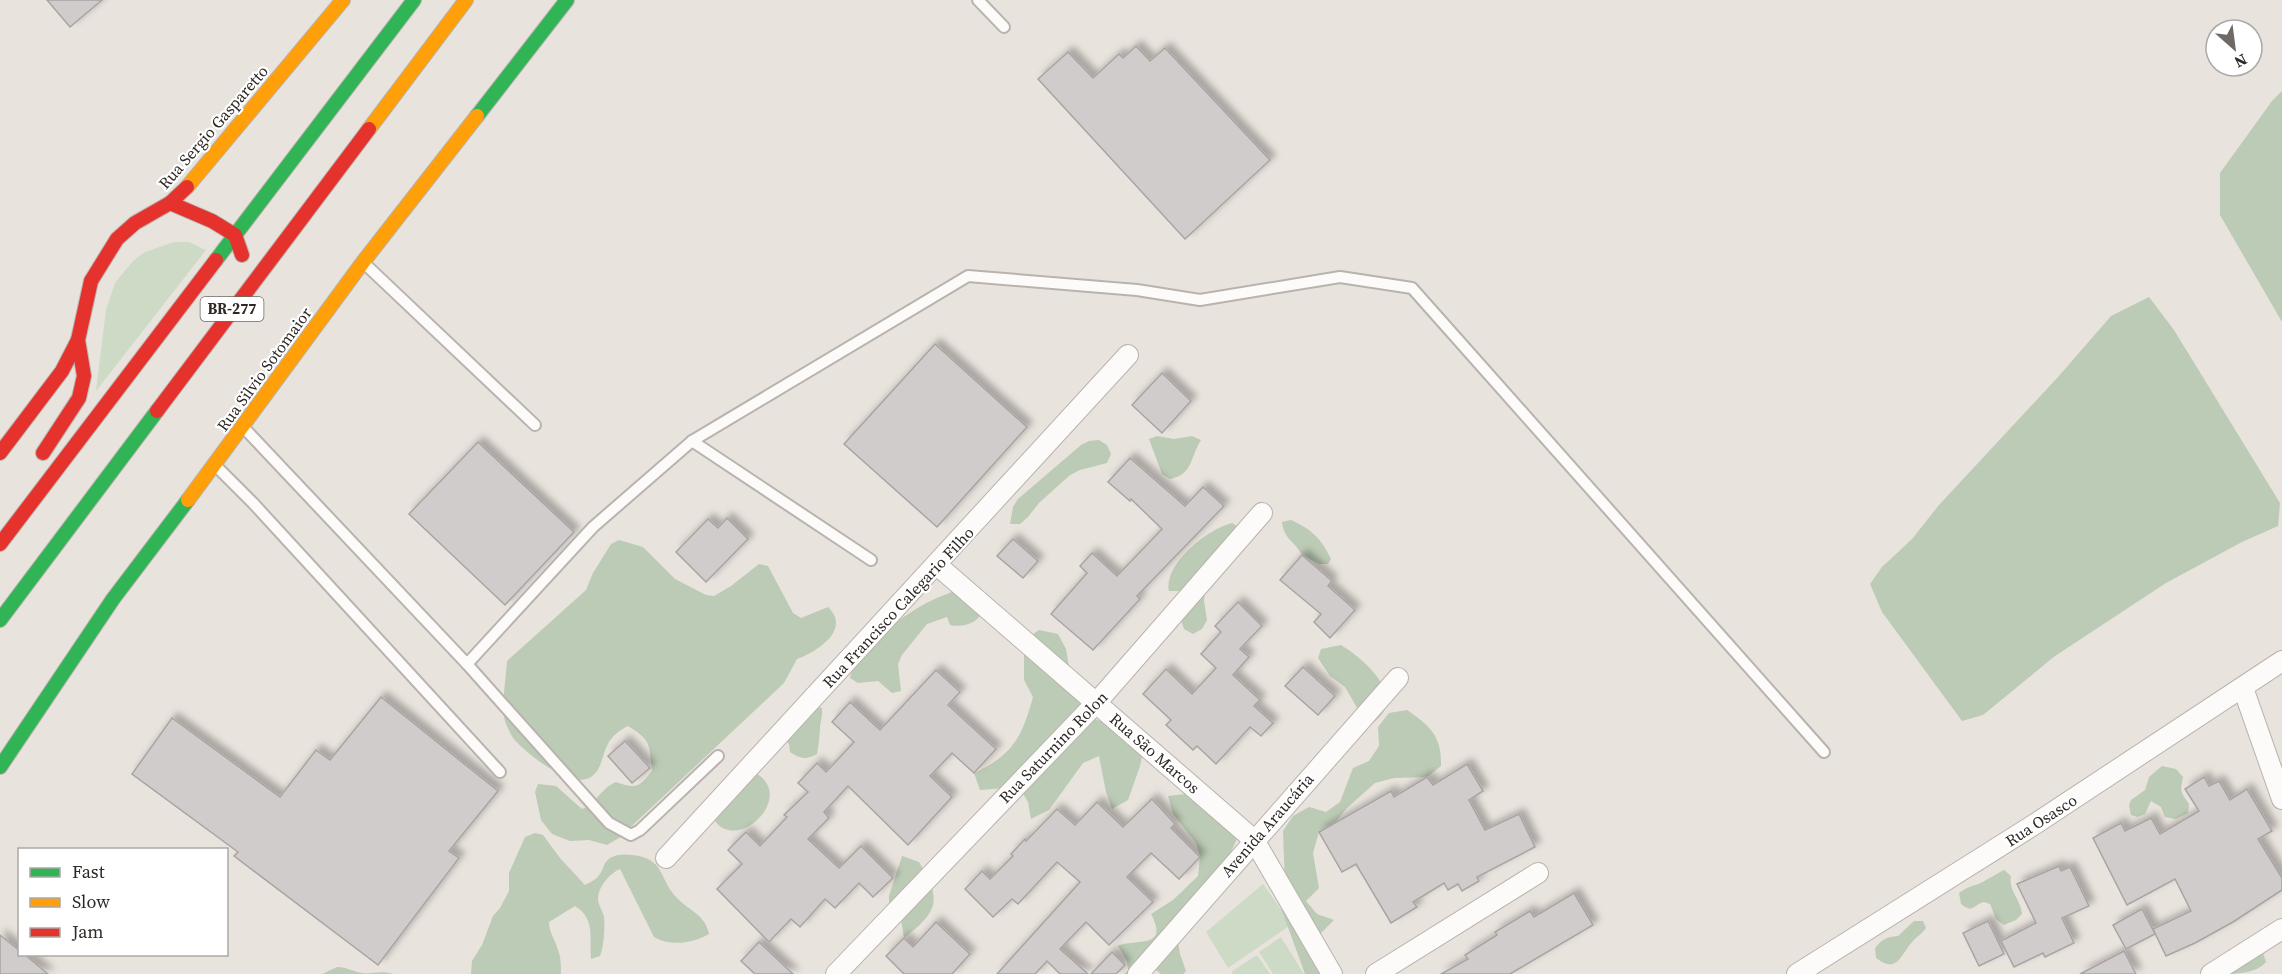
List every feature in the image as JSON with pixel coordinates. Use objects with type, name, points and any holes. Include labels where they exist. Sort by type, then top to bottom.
[{"type":"main road","name":"Rua Sergio Gasparetto","points":[[0,453],[62,371],[78,340],[91,281],[117,239],[135,223],[170,202],[189,185],[333,6],[343,0]]},
{"type":"main road","name":"BR-277","points":[[0,544],[414,0]]},
{"type":"main road","name":"BR-277","points":[[0,620],[57,541],[466,0]]},
{"type":"main road","name":"Rua Silvio Sotomaior","points":[[0,767],[113,600],[363,262],[567,0]]},
{"type":"main road","points":[[170,202],[212,221],[235,235],[244,262],[241,270]]},
{"type":"main road","points":[[33,468],[59,432],[79,398],[84,376],[78,340]]},
{"type":"main road","points":[[57,541],[113,448],[168,373]]},
{"type":"street","name":"Rua Francisco Calegario Filho","points":[[666,858],[1128,355]]},
{"type":"street","name":"Rua Saturnino Rolon","points":[[836,974],[1097,702],[1262,513]]},
{"type":"street","name":"Rua São Marcos","points":[[937,565],[1254,840],[1332,974]]},
{"type":"street","name":"Rua Osasco","points":[[1797,974],[2036,824],[2282,661]]},
{"type":"street","name":"Avenida Araucária","points":[[1137,974],[1398,678]]},
{"type":"street","points":[[2242,688],[2282,799]]},
{"type":"street","points":[[1376,974],[1538,873]]},
{"type":"street","points":[[2211,974],[2282,929]]},
{"type":"lane","points":[[978,0],[1004,27]]},
{"type":"lane","points":[[363,262],[535,425]]},
{"type":"lane","points":[[466,664],[593,527],[692,441],[969,276],[1137,290],[1200,300],[1340,276],[1412,288],[1824,752]]},
{"type":"lane","points":[[243,427],[466,664],[609,823],[631,835],[640,830],[718,756]]},
{"type":"lane","points":[[692,441],[872,560]]},
{"type":"lane","points":[[214,465],[253,503],[500,772]]},
{"type":"green space","points":[[2282,91],[2282,322],[2220,215],[2220,173],[2272,101]]},
{"type":"green space","points":[[174,242],[189,242],[206,250],[96,391],[106,310],[115,283],[133,261],[145,252]]},
{"type":"green space","points":[[2149,297],[2174,330],[2280,503],[2278,526],[2242,542],[2166,583],[2055,656],[1983,715],[1962,721],[1882,612],[1870,584],[1882,567],[1912,539],[1939,505],[2058,377],[2111,316]]},
{"type":"green space","points":[[1157,436],[1174,439],[1192,436],[1201,440],[1183,474],[1170,479],[1162,474],[1149,439]]},
{"type":"green space","points":[[1099,440],[1107,445],[1111,454],[1107,463],[1070,475],[1020,524],[1010,524],[1013,507],[1018,499],[1081,445]]},
{"type":"green space","points":[[1291,520],[1310,531],[1319,540],[1331,559],[1328,564],[1319,564],[1302,555],[1287,537],[1283,528],[1282,522]]},
{"type":"green space","points":[[1232,523],[1240,528],[1205,591],[1207,620],[1202,629],[1193,634],[1184,629],[1181,620],[1182,591],[1169,591],[1169,580],[1173,569],[1190,549],[1211,532]]},
{"type":"green space","points":[[619,540],[643,547],[675,579],[706,595],[714,596],[759,564],[768,566],[793,613],[801,618],[828,607],[836,624],[829,639],[797,659],[784,683],[619,838],[607,845],[589,840],[570,841],[552,834],[541,820],[535,792],[538,784],[556,786],[582,809],[616,782],[629,786],[640,784],[652,771],[648,744],[628,726],[610,741],[595,774],[583,780],[572,778],[549,768],[519,745],[508,728],[503,704],[507,661],[586,590],[593,573],[611,544]]},
{"type":"green space","points":[[958,590],[984,610],[978,618],[966,625],[950,625],[947,617],[927,624],[902,655],[898,664],[901,691],[892,693],[878,681],[858,683],[850,678],[854,667],[866,651],[897,622],[919,607]]},
{"type":"green space","points":[[1039,630],[1058,634],[1066,649],[1072,684],[1088,716],[1105,723],[1144,747],[1128,800],[1112,809],[1099,756],[1083,763],[1049,810],[1031,819],[1028,802],[1019,787],[980,790],[974,773],[1007,752],[1025,723],[1033,697],[1024,680],[1024,640]]},
{"type":"green space","points":[[1341,645],[1371,669],[1385,691],[1386,702],[1383,713],[1373,723],[1364,720],[1345,687],[1330,676],[1318,658],[1321,649]]},
{"type":"green space","points":[[813,706],[822,708],[817,754],[806,758],[800,757],[790,752],[789,744],[783,737]]},
{"type":"green space","points":[[1407,710],[1422,721],[1437,739],[1441,766],[1427,777],[1394,778],[1375,783],[1347,808],[1335,823],[1319,832],[1313,853],[1319,888],[1306,901],[1317,914],[1334,920],[1321,933],[1323,950],[1332,974],[1305,974],[1281,908],[1285,886],[1283,831],[1293,816],[1309,807],[1326,812],[1340,802],[1353,768],[1369,761],[1379,746],[1378,727],[1389,713]]},
{"type":"green space","points":[[2162,766],[2176,769],[2183,777],[2181,786],[2189,804],[2188,813],[2176,819],[2165,817],[2161,807],[2151,801],[2145,814],[2137,817],[2131,815],[2129,806],[2131,800],[2145,790],[2149,777]]},
{"type":"green space","points":[[757,774],[767,784],[770,796],[766,808],[758,819],[747,827],[735,831],[723,828],[713,818],[748,777]]},
{"type":"green space","points":[[1185,794],[1213,811],[1234,810],[1243,825],[1228,859],[1215,872],[1210,890],[1177,936],[1186,971],[1183,974],[1161,974],[1146,962],[1140,974],[1124,974],[1128,970],[1127,961],[1118,946],[1153,938],[1156,925],[1151,914],[1173,900],[1198,876],[1200,857],[1196,843],[1173,814],[1168,796]]},
{"type":"green space","points":[[535,833],[543,835],[585,885],[597,877],[610,858],[629,855],[650,860],[660,870],[676,897],[704,922],[709,934],[682,943],[668,942],[654,937],[620,869],[605,881],[599,894],[598,901],[604,921],[600,956],[591,959],[589,923],[582,911],[575,906],[549,922],[560,956],[561,974],[471,974],[472,961],[482,945],[493,916],[509,891],[509,873],[525,837]]},
{"type":"green space","points":[[902,856],[919,862],[934,896],[930,912],[916,929],[904,938],[900,913],[889,913],[889,896]]},
{"type":"green space","points":[[2004,870],[2011,876],[2011,886],[2022,914],[2016,920],[2004,925],[1996,919],[1990,904],[1984,902],[1971,909],[1968,908],[1961,904],[1959,893]]},
{"type":"green space","points":[[1263,884],[1292,924],[1228,968],[1206,932]]},
{"type":"green space","points":[[1914,921],[1923,921],[1926,928],[1897,961],[1889,964],[1876,958],[1875,948],[1880,942],[1898,936]]},
{"type":"green space","points":[[1281,937],[1304,974],[1273,974],[1259,952]]},
{"type":"green space","points":[[2262,950],[2266,962],[2257,969],[2218,974]]},
{"type":"green space","points":[[1257,955],[1270,974],[1233,974],[1231,972]]},
{"type":"green space","points":[[337,967],[363,973],[394,974],[322,974]]},
{"type":"building","points":[[47,0],[102,0],[70,27]]},
{"type":"building","points":[[1136,46],[1150,61],[1165,48],[1270,160],[1185,239],[1038,79],[1068,52],[1093,78],[1119,54],[1123,58]]},
{"type":"building","points":[[935,344],[1027,427],[937,527],[844,444]]},
{"type":"building","points":[[1162,373],[1191,401],[1162,433],[1132,405]]},
{"type":"building","points":[[478,442],[574,532],[505,605],[409,514]]},
{"type":"building","points":[[1130,458],[1185,506],[1203,487],[1224,506],[1137,596],[1140,599],[1093,650],[1051,614],[1087,573],[1080,566],[1092,553],[1117,576],[1162,529],[1131,499],[1130,501],[1108,482]]},
{"type":"building","points":[[727,518],[748,539],[706,582],[676,552],[708,519],[718,528]]},
{"type":"building","points":[[1013,539],[1038,561],[1023,578],[997,556]]},
{"type":"building","points":[[1302,555],[1332,581],[1328,586],[1355,610],[1330,638],[1314,622],[1321,614],[1280,580]]},
{"type":"building","points":[[1238,602],[1262,626],[1240,649],[1249,657],[1233,675],[1260,700],[1254,706],[1273,723],[1261,736],[1250,727],[1216,764],[1197,746],[1193,750],[1166,725],[1171,720],[1143,694],[1166,669],[1192,694],[1216,668],[1201,654],[1221,632],[1215,626]]},
{"type":"building","points":[[1303,667],[1335,696],[1318,715],[1285,686]]},
{"type":"building","points":[[936,670],[960,692],[948,705],[996,749],[974,773],[952,753],[930,776],[952,797],[908,845],[848,786],[824,812],[829,818],[808,839],[839,868],[861,846],[893,878],[873,897],[859,883],[835,908],[825,899],[800,927],[791,919],[769,942],[717,889],[742,864],[728,850],[746,832],[760,846],[787,817],[784,815],[808,792],[798,783],[817,763],[826,772],[854,742],[832,722],[850,702],[880,730]]},
{"type":"building","points":[[381,697],[498,791],[449,851],[459,858],[378,965],[234,856],[238,852],[132,774],[172,718],[280,797],[316,750],[330,760]]},
{"type":"building","points":[[625,741],[650,768],[632,783],[608,756]]},
{"type":"building","points":[[1467,764],[1483,791],[1469,800],[1485,830],[1519,814],[1535,847],[1477,877],[1479,881],[1462,891],[1458,884],[1448,890],[1444,883],[1413,902],[1417,907],[1391,923],[1356,864],[1342,872],[1319,832],[1391,791],[1394,797],[1427,777],[1433,785]]},
{"type":"building","points":[[2204,777],[2209,786],[2219,781],[2230,800],[2247,789],[2272,831],[2258,839],[2282,878],[2282,890],[2233,922],[2166,956],[2153,929],[2191,911],[2175,879],[2127,905],[2093,838],[2121,823],[2125,831],[2151,818],[2160,834],[2199,811],[2185,789]]},
{"type":"building","points":[[1152,799],[1175,824],[1171,828],[1200,857],[1179,879],[1151,853],[1127,877],[1153,902],[1109,945],[1086,922],[1060,949],[1088,974],[1060,974],[1047,961],[1035,974],[997,974],[1080,882],[1057,862],[1018,904],[1012,899],[993,917],[965,889],[982,871],[990,879],[1013,856],[1011,854],[1025,839],[1026,841],[1057,809],[1075,825],[1097,802],[1123,827]]},
{"type":"building","points":[[2059,866],[2061,871],[2070,867],[2089,906],[2062,918],[2074,943],[2045,957],[2043,953],[2014,967],[2001,941],[2036,923],[2017,884]]},
{"type":"building","points":[[1574,893],[1593,925],[1510,974],[1441,974],[1468,959],[1465,955],[1497,935],[1495,932],[1530,911],[1534,917]]},
{"type":"building","points":[[2142,909],[2155,934],[2126,949],[2113,925]]},
{"type":"building","points":[[1988,921],[2004,954],[1979,966],[1963,933]]},
{"type":"building","points":[[936,922],[970,954],[952,974],[904,974],[886,956],[904,938],[913,947]]},
{"type":"building","points":[[0,935],[18,949],[18,956],[26,956],[48,974],[0,974]]},
{"type":"building","points":[[759,942],[793,974],[755,974],[741,961]]},
{"type":"building","points":[[2124,951],[2136,974],[2080,974]]},
{"type":"building","points":[[1112,952],[1125,965],[1116,974],[1091,974]]},
{"type":"traffic: fast","points":[[216,260],[414,0]]},
{"type":"traffic: fast","points":[[477,116],[567,0]]},
{"type":"traffic: fast","points":[[0,620],[157,411]]},
{"type":"traffic: fast","points":[[0,767],[113,599],[188,500]]},
{"type":"traffic: slow","points":[[187,187],[343,0]]},
{"type":"traffic: slow","points":[[369,129],[466,0]]},
{"type":"traffic: slow","points":[[188,500],[363,262],[477,116]]},
{"type":"traffic: jam","points":[[157,411],[369,129]]},
{"type":"traffic: jam","points":[[43,453],[79,398],[84,376],[78,340],[91,281],[117,239],[135,223],[170,203],[187,187]]},
{"type":"traffic: jam","points":[[170,203],[212,221],[235,235],[242,255]]},
{"type":"traffic: jam","points":[[0,544],[216,260]]},
{"type":"traffic: jam","points":[[0,453],[62,371],[78,340]]}]
